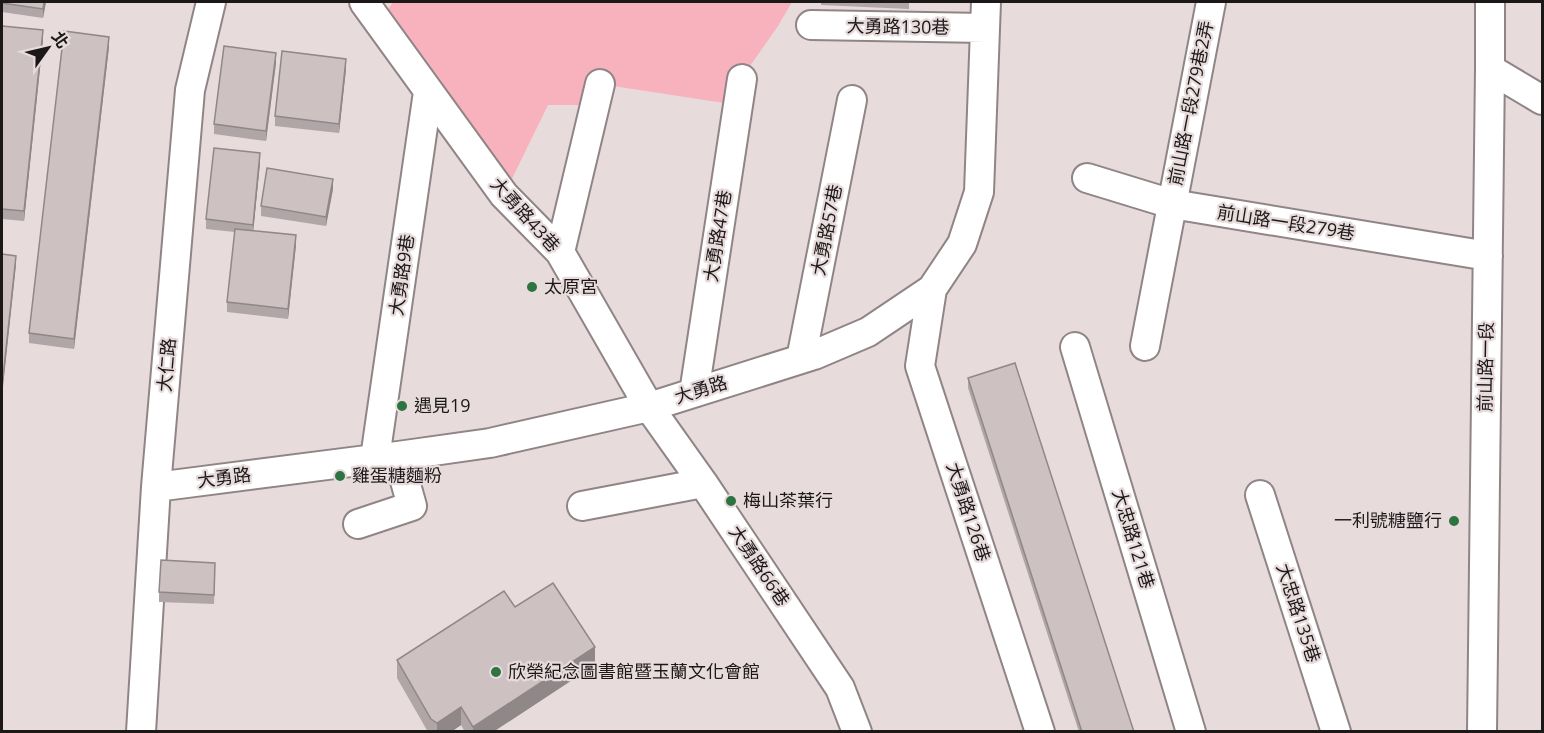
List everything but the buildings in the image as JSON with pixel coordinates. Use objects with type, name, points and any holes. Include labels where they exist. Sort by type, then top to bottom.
[{"type":"street","name":"大仁路","points":[[141,732],[156,487],[190,90],[211,2]]},
{"type":"street","name":"大勇路43巷","points":[[364,2],[504,195],[560,252],[649,407]]},
{"type":"street","name":"前山路一段279巷2弄","points":[[1145,346],[1211,2]]},
{"type":"street","name":"前山路一段","points":[[1482,732],[1490,2]]},
{"type":"street","name":"大勇路","points":[[156,487],[490,443],[649,407],[814,355],[868,332],[932,289],[962,244],[979,192],[986,15]]},
{"type":"street","name":"大勇路130巷","points":[[811,25],[986,15]]},
{"type":"street","points":[[1490,69],[1542,100]]},
{"type":"street","name":"大勇路47巷","points":[[694,393],[742,79]]},
{"type":"street","points":[[560,252],[600,84]]},
{"type":"street","name":"大勇路9巷","points":[[387,457],[428,92]]},
{"type":"street","name":"大勇路57巷","points":[[801,359],[852,100]]},
{"type":"street","name":"前山路一段279巷","points":[[1087,178],[1172,204],[1488,256]]},
{"type":"street","name":"大勇路126巷","points":[[932,289],[920,366],[1040,732]]},
{"type":"street","name":"大忠路121巷","points":[[1075,347],[1191,732]]},
{"type":"street","name":"大勇路66巷","points":[[649,407],[703,483],[840,688],[857,732]]},
{"type":"street","points":[[358,524],[412,506],[387,457]]},
{"type":"street","points":[[582,506],[703,483]]},
{"type":"street","name":"大忠路135巷","points":[[1260,495],[1336,732]]},
{"type":"shaded area","points":[[393,2],[792,2],[724,103],[600,84],[586,105],[548,105],[504,195],[383,17]]},
{"type":"place","name":"太原宮","points":[[532,287]]},
{"type":"place","name":"遇見19","points":[[402,406]]},
{"type":"place","name":"雞蛋糖麵粉","points":[[340,476]]},
{"type":"place","name":"梅山茶葉行","points":[[731,501]]},
{"type":"place","name":"一利號糖鹽行","points":[[1454,521]]},
{"type":"place","name":"欣榮紀念圖書館暨玉蘭文化會館","points":[[496,672]]}]
